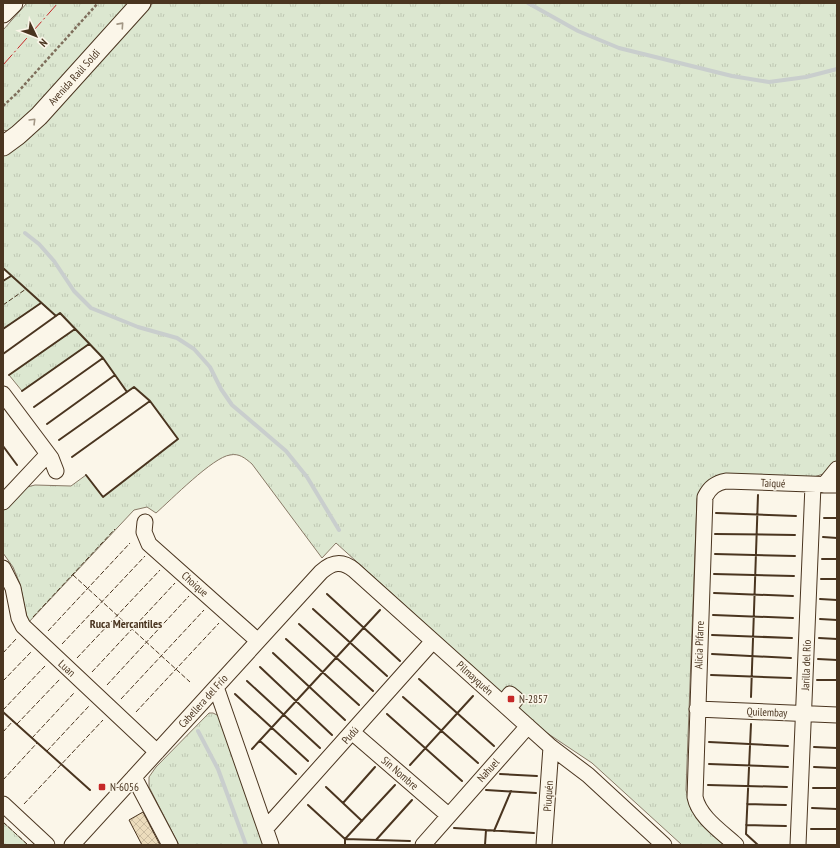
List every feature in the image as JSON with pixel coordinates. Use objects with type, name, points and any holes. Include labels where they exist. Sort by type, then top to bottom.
[{"type":"main road","points":[[3,14],[12,3]]},
{"type":"main road","name":"Avenida Raúl Soldi","points":[[3,146],[39,116],[141,3]]},
{"type":"street","points":[[3,394],[54,462],[56,471]]},
{"type":"street","points":[[3,502],[48,454]]},
{"type":"street","points":[[825,485],[837,470]]},
{"type":"street","name":"Taiqué","points":[[711,487],[726,481],[825,485]]},
{"type":"street","name":"Jarilla del Río","points":[[798,845],[804,714],[825,485]]},
{"type":"street","name":"Alicia Pifarre","points":[[711,487],[704,502],[694,790],[696,804],[704,815],[736,845]]},
{"type":"street","name":"Choique","points":[[145,522],[144,532],[149,544],[258,641]]},
{"type":"street","name":"Cabellera del Frío","points":[[72,845],[321,572],[338,562]]},
{"type":"street","name":"Pilmayquén","points":[[338,562],[343,563],[354,570],[551,747],[588,775],[648,840],[664,845]]},
{"type":"street","name":"Luan","points":[[3,568],[13,588],[19,618],[23,626],[157,752]]},
{"type":"street","name":"Pudú","points":[[266,828],[433,641]]},
{"type":"street","points":[[216,687],[272,845]]},
{"type":"street","name":"Quilembay","points":[[697,709],[837,715]]},
{"type":"street","name":"Nahuel","points":[[423,845],[528,726]]},
{"type":"street","name":"Sin Nombre","points":[[352,732],[448,815]]},
{"type":"street","name":"Piuquén","points":[[544,845],[551,747]]},
{"type":"street","points":[[134,777],[170,845]]},
{"type":"street","points":[[3,804],[47,845]]},
{"type":"path","points":[[3,106],[98,3]]},
{"type":"green space","points":[[27,3],[128,3],[16,128],[7,131],[3,130],[3,30]]},
{"type":"green space","points":[[153,3],[837,3],[837,460],[823,474],[811,478],[709,480],[699,492],[697,499],[686,790],[691,810],[727,845],[682,845],[592,763],[544,731],[336,543],[322,558],[252,464],[239,455],[230,455],[213,463],[156,513],[147,507],[134,510],[28,623],[20,584],[13,567],[3,553],[3,511],[27,487],[35,485],[71,486],[86,475],[103,497],[178,439],[150,401],[134,387],[127,392],[103,358],[89,344],[22,391],[9,375],[75,329],[60,313],[56,316],[41,303],[3,329],[3,281],[11,276],[3,268],[3,156],[25,142],[41,127]]},
{"type":"green space","points":[[209,713],[213,713],[221,717],[264,845],[179,845],[149,787],[149,777],[156,767]]},
{"type":"green space","points":[[3,822],[28,845],[3,845]]},
{"type":"building","points":[[143,812],[160,845],[142,845],[129,820]]},
{"type":"waterway","points":[[528,3],[578,31],[619,48],[732,76],[769,82],[806,77],[837,69]]},
{"type":"waterway","points":[[25,233],[39,244],[54,261],[74,291],[91,308],[138,327],[177,338],[194,349],[210,367],[221,389],[232,405],[286,451],[307,477],[339,530]]},
{"type":"waterway","points":[[198,731],[218,769],[246,845]]},
{"type":"fence","points":[[3,305],[26,289]]},
{"type":"fence","points":[[33,617],[115,529]]},
{"type":"fence","points":[[48,631],[130,543]]},
{"type":"fence","points":[[62,644],[145,556]]},
{"type":"fence","points":[[77,658],[160,570]]},
{"type":"fence","points":[[73,575],[190,682]]},
{"type":"fence","points":[[92,672],[175,583]]},
{"type":"fence","points":[[107,685],[189,596]]},
{"type":"fence","points":[[121,699],[204,610]]},
{"type":"fence","points":[[136,712],[219,623]]},
{"type":"fence","points":[[3,653],[16,639]]},
{"type":"fence","points":[[3,681],[31,652]]},
{"type":"fence","points":[[3,710],[45,666]]},
{"type":"fence","points":[[17,724],[60,679]]},
{"type":"fence","points":[[32,738],[74,693]]},
{"type":"fence","points":[[47,751],[89,706]]},
{"type":"fence","points":[[24,804],[103,720]]},
{"type":"fence","points":[[3,732],[13,721]]},
{"type":"fence","points":[[3,780],[37,743]]},
{"type":"fence","points":[[3,822],[28,845]]},
{"type":"wall","points":[[3,268],[56,316]]},
{"type":"wall","points":[[3,281],[11,276]]},
{"type":"wall","points":[[3,329],[41,303]]},
{"type":"wall","points":[[3,354],[60,313],[103,358],[127,392]]},
{"type":"wall","points":[[9,375],[75,329]]},
{"type":"wall","points":[[22,391],[89,344]]},
{"type":"wall","points":[[34,407],[103,358]]},
{"type":"wall","points":[[47,424],[115,375]]},
{"type":"wall","points":[[59,440],[134,387],[150,401],[178,439],[103,497],[86,475]]},
{"type":"wall","points":[[72,457],[150,401]]},
{"type":"wall","points":[[3,446],[17,465]]},
{"type":"wall","points":[[751,697],[758,495]]},
{"type":"wall","points":[[716,513],[796,516]]},
{"type":"wall","points":[[824,518],[837,518]]},
{"type":"wall","points":[[715,534],[795,535]]},
{"type":"wall","points":[[823,537],[837,538]]},
{"type":"wall","points":[[715,554],[795,556]]},
{"type":"wall","points":[[822,559],[837,559]]},
{"type":"wall","points":[[714,574],[794,576]]},
{"type":"wall","points":[[821,579],[837,579]]},
{"type":"wall","points":[[714,593],[793,596]]},
{"type":"wall","points":[[327,594],[400,661]]},
{"type":"wall","points":[[820,599],[837,600]]},
{"type":"wall","points":[[313,609],[387,676]]},
{"type":"wall","points":[[252,749],[380,610]]},
{"type":"wall","points":[[713,615],[793,618]]},
{"type":"wall","points":[[820,619],[837,620]]},
{"type":"wall","points":[[299,624],[373,691]]},
{"type":"wall","points":[[712,635],[792,638]]},
{"type":"wall","points":[[819,638],[837,639]]},
{"type":"wall","points":[[286,639],[359,705]]},
{"type":"wall","points":[[273,653],[345,720]]},
{"type":"wall","points":[[712,654],[791,658]]},
{"type":"wall","points":[[818,659],[837,660]]},
{"type":"wall","points":[[260,667],[332,735]]},
{"type":"wall","points":[[711,675],[791,678]]},
{"type":"wall","points":[[419,679],[494,746]]},
{"type":"wall","points":[[817,680],[837,680]]},
{"type":"wall","points":[[247,681],[320,748]]},
{"type":"wall","points":[[235,694],[308,761]]},
{"type":"wall","points":[[410,765],[473,696]]},
{"type":"wall","points":[[403,697],[478,763]]},
{"type":"wall","points":[[3,712],[90,790]]},
{"type":"wall","points":[[387,714],[462,781]]},
{"type":"wall","points":[[751,724],[746,834],[758,845]]},
{"type":"wall","points":[[260,741],[296,774]]},
{"type":"wall","points":[[709,742],[788,746]]},
{"type":"wall","points":[[814,747],[837,748]]},
{"type":"wall","points":[[709,764],[788,767]]},
{"type":"wall","points":[[343,803],[375,767]]},
{"type":"wall","points":[[814,767],[837,768]]},
{"type":"wall","points":[[500,774],[537,776]]},
{"type":"wall","points":[[345,845],[345,839],[395,785]]},
{"type":"wall","points":[[708,785],[787,787]]},
{"type":"wall","points":[[326,787],[362,821]]},
{"type":"wall","points":[[813,788],[837,788]]},
{"type":"wall","points":[[486,790],[536,793]]},
{"type":"wall","points":[[494,831],[511,791]]},
{"type":"wall","points":[[376,840],[412,800]]},
{"type":"wall","points":[[747,804],[786,805]]},
{"type":"wall","points":[[308,805],[345,839],[410,841]]},
{"type":"wall","points":[[812,808],[837,809]]},
{"type":"wall","points":[[746,825],[786,826]]},
{"type":"wall","points":[[454,828],[534,833]]},
{"type":"wall","points":[[811,829],[837,829]]},
{"type":"wall","points":[[485,845],[486,830]]},
{"type":"power","points":[[3,65],[58,3]]},
{"type":"place","name":"N-2857","points":[[511,699]]},
{"type":"place","name":"N-6056","points":[[102,787]]},
{"type":"district","name":"Ruca Mercantiles","points":[[126,623]]}]
